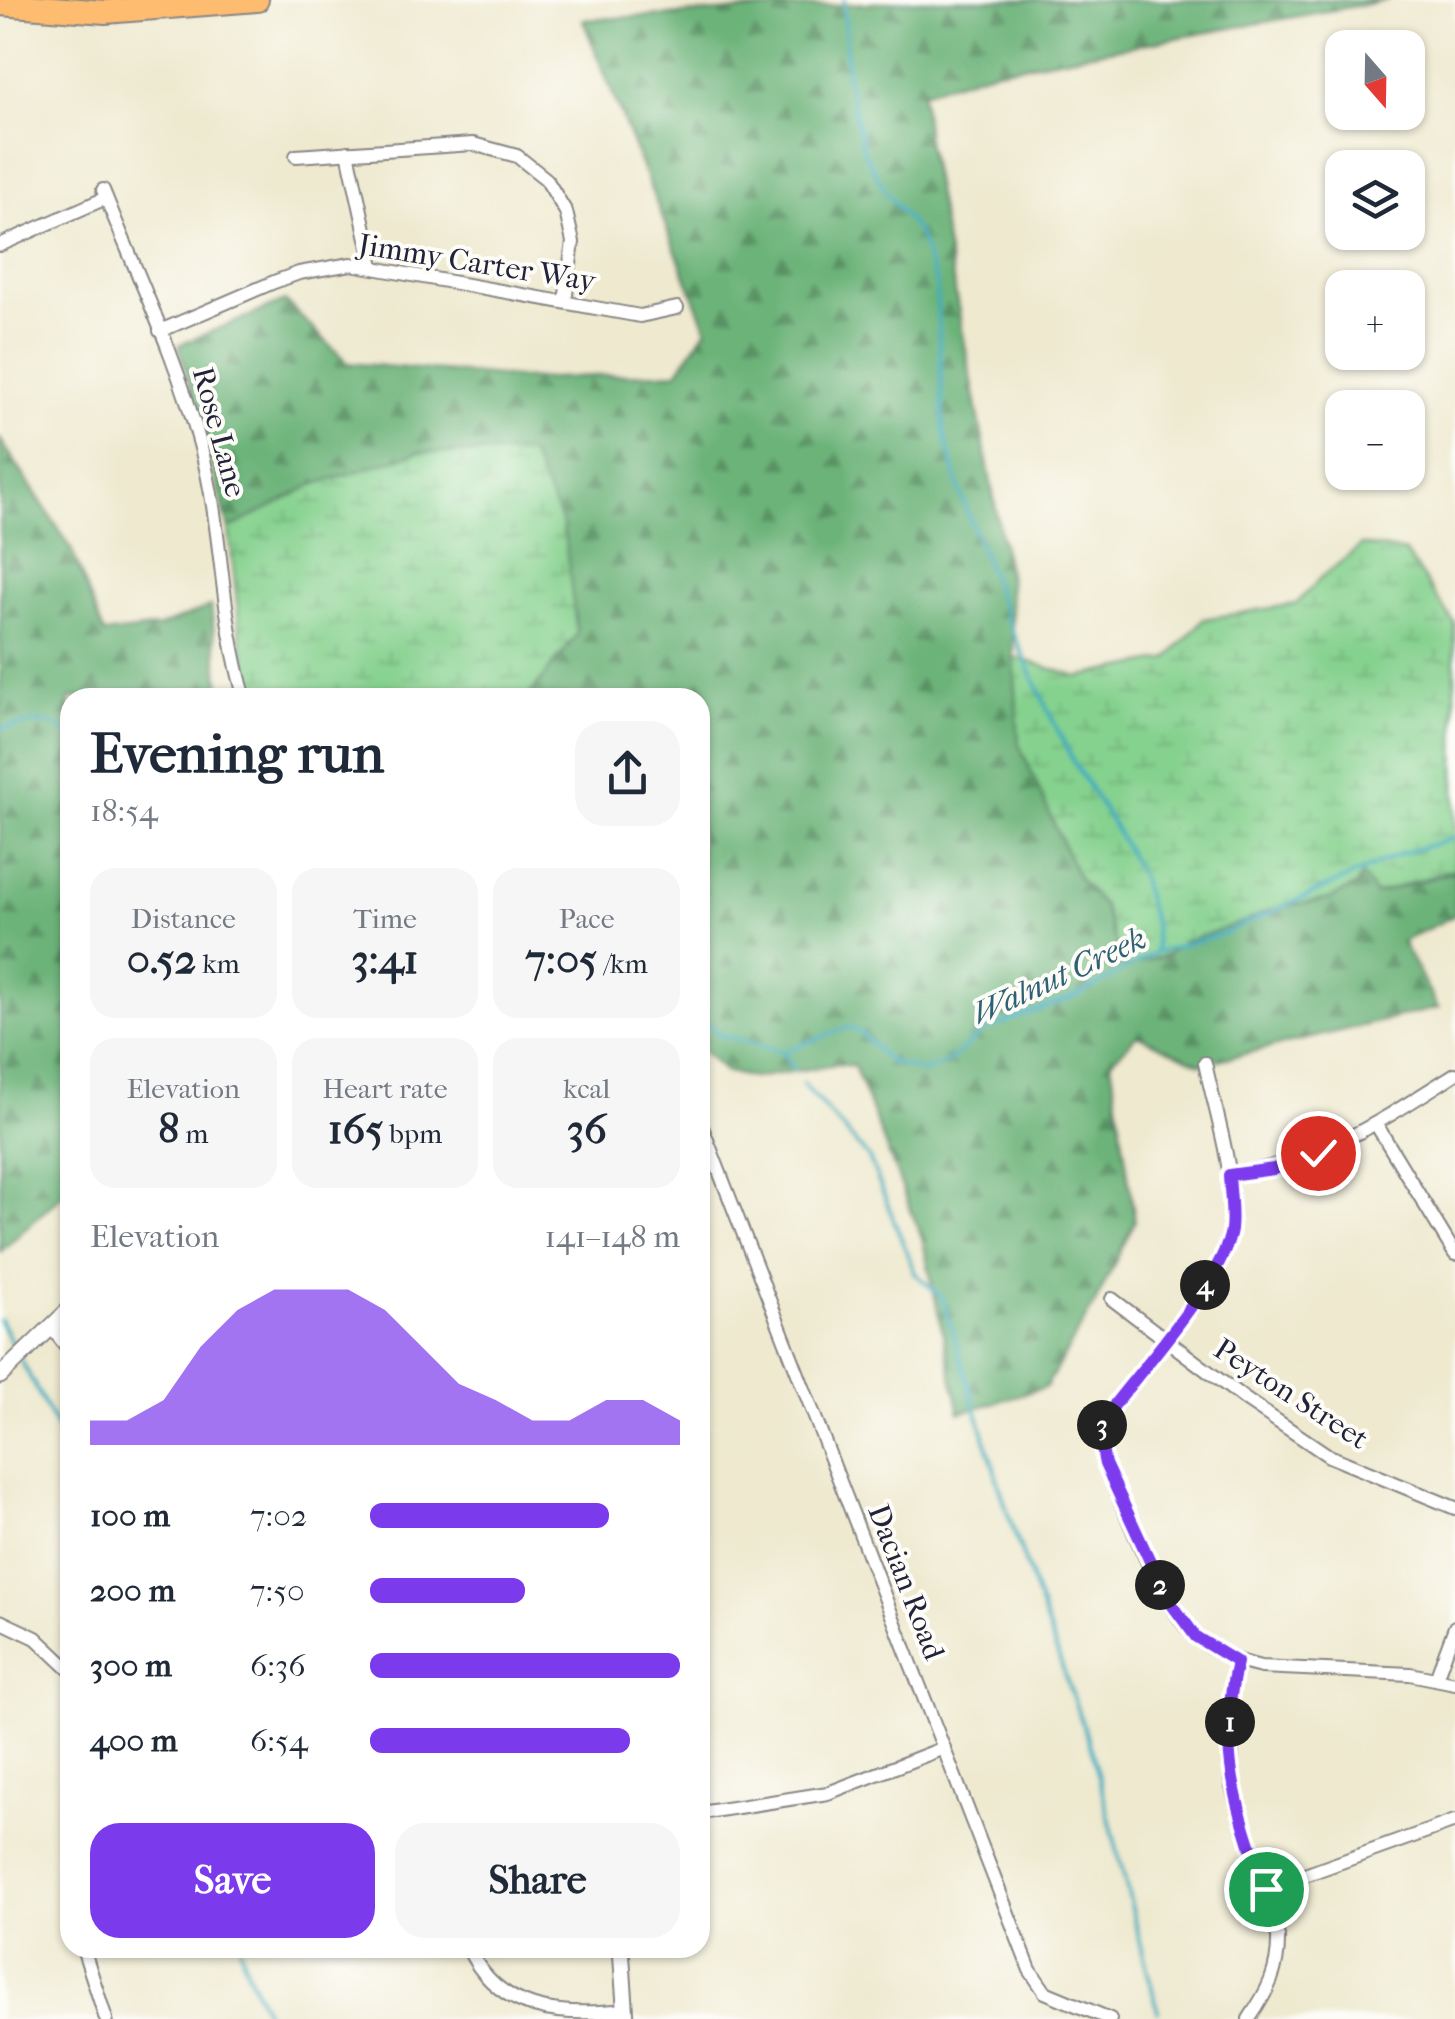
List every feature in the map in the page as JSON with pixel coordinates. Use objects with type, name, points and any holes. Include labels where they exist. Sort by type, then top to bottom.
[{"type":"highway","points":[[0,20],[257,0]]},
{"type":"highway","points":[[0,4],[105,12]]},
{"type":"street","points":[[296,156],[473,144],[517,156],[534,167],[566,212],[573,242],[565,302]]},
{"type":"street","points":[[348,152],[373,266]]},
{"type":"street","name":"Rose Lane","points":[[0,245],[104,194],[202,450],[230,637],[243,688]]},
{"type":"street","name":"Jimmy Carter Way","points":[[160,332],[299,273],[352,264],[640,316],[678,308]]},
{"type":"street","points":[[1205,1063],[1229,1175],[1232,1228],[1226,1250],[1210,1278],[1102,1424],[1100,1443],[1105,1464],[1167,1598],[1196,1637],[1237,1662],[1288,1670],[1410,1674],[1455,1683]]},
{"type":"street","points":[[1229,1175],[1274,1169],[1304,1158],[1376,1124],[1455,1074]]},
{"type":"street","points":[[1376,1124],[1455,1254]]},
{"type":"street","name":"Dacian Road","points":[[710,1148],[1038,1982],[1058,2000],[1110,2019]]},
{"type":"street","name":"Peyton Street","points":[[1112,1298],[1329,1456],[1455,1508]]},
{"type":"street","points":[[0,1376],[60,1319]]},
{"type":"street","points":[[51,1327],[60,1338]]},
{"type":"street","points":[[0,1620],[36,1638],[60,1661]]},
{"type":"street","points":[[1436,1678],[1455,1627]]},
{"type":"street","points":[[1237,1662],[1230,1690],[1232,1787],[1266,1889],[1278,1936],[1279,1960],[1271,1986],[1249,2019]]},
{"type":"street","points":[[710,1811],[828,1793],[944,1748]]},
{"type":"street","points":[[1266,1889],[1455,1821]]},
{"type":"street","points":[[86,1958],[106,2019]]},
{"type":"street","points":[[474,1958],[486,1980],[512,1998],[548,2010],[625,2014],[622,1958]]},
{"type":"green space","points":[[921,0],[1389,0],[991,71],[922,92],[927,142],[1009,579],[1019,744],[1077,876],[1103,906],[1124,967],[1164,956],[1183,942],[1271,909],[1329,899],[1356,886],[1362,874],[1376,894],[1455,871],[1455,915],[1402,942],[1438,1008],[1201,1064],[1137,1035],[1111,1062],[1135,1221],[1095,1303],[1046,1387],[960,1413],[923,1241],[854,1066],[839,1064],[753,1078],[724,1071],[710,1058],[710,688],[535,688],[577,634],[313,485],[229,529],[179,345],[285,301],[348,363],[535,379],[677,372],[707,329],[583,20]]},
{"type":"green space","points":[[0,439],[71,548],[104,634],[160,627],[211,606],[220,688],[60,688],[60,1197],[0,1252]]},
{"type":"green space","points":[[419,452],[530,454],[563,525],[577,634],[535,688],[253,688],[241,641],[229,529],[313,485]]},
{"type":"green space","points":[[1362,545],[1405,552],[1455,624],[1455,869],[1375,894],[1362,875],[1356,885],[1329,899],[1271,909],[1183,942],[1164,956],[1124,967],[1103,906],[1077,876],[1019,744],[1014,657],[1078,677],[1167,659],[1204,619],[1296,604]]},
{"type":"waterway","points":[[844,0],[847,77],[863,151],[887,193],[918,233],[936,283],[944,433],[960,492],[1009,624],[1046,706],[1074,763],[1140,875],[1154,924],[1156,952]]},
{"type":"waterway","name":"Walnut Creek","points":[[0,729],[29,723],[60,728]]},
{"type":"waterway","name":"Walnut Creek","points":[[710,1025],[718,1034],[783,1052],[848,1027],[860,1032],[888,1061],[924,1072],[951,1060],[984,1030],[1077,996],[1156,952],[1223,934],[1400,854],[1455,838]]},
{"type":"waterway","points":[[783,1052],[794,1070]]},
{"type":"waterway","points":[[803,1084],[869,1158],[915,1273],[942,1297],[1008,1514],[1093,1754],[1158,2012]]},
{"type":"waterway","points":[[0,1320],[16,1351]]},
{"type":"waterway","points":[[21,1360],[60,1434]]},
{"type":"waterway","points":[[243,1958],[269,2019]]},
{"type":"route","points":[[1266,1889],[1232,1787],[1230,1690],[1237,1662],[1196,1637],[1167,1598],[1105,1464],[1100,1443],[1102,1424],[1115,1404],[1210,1278],[1226,1250],[1232,1228],[1229,1175],[1274,1169],[1318,1153]]}]
